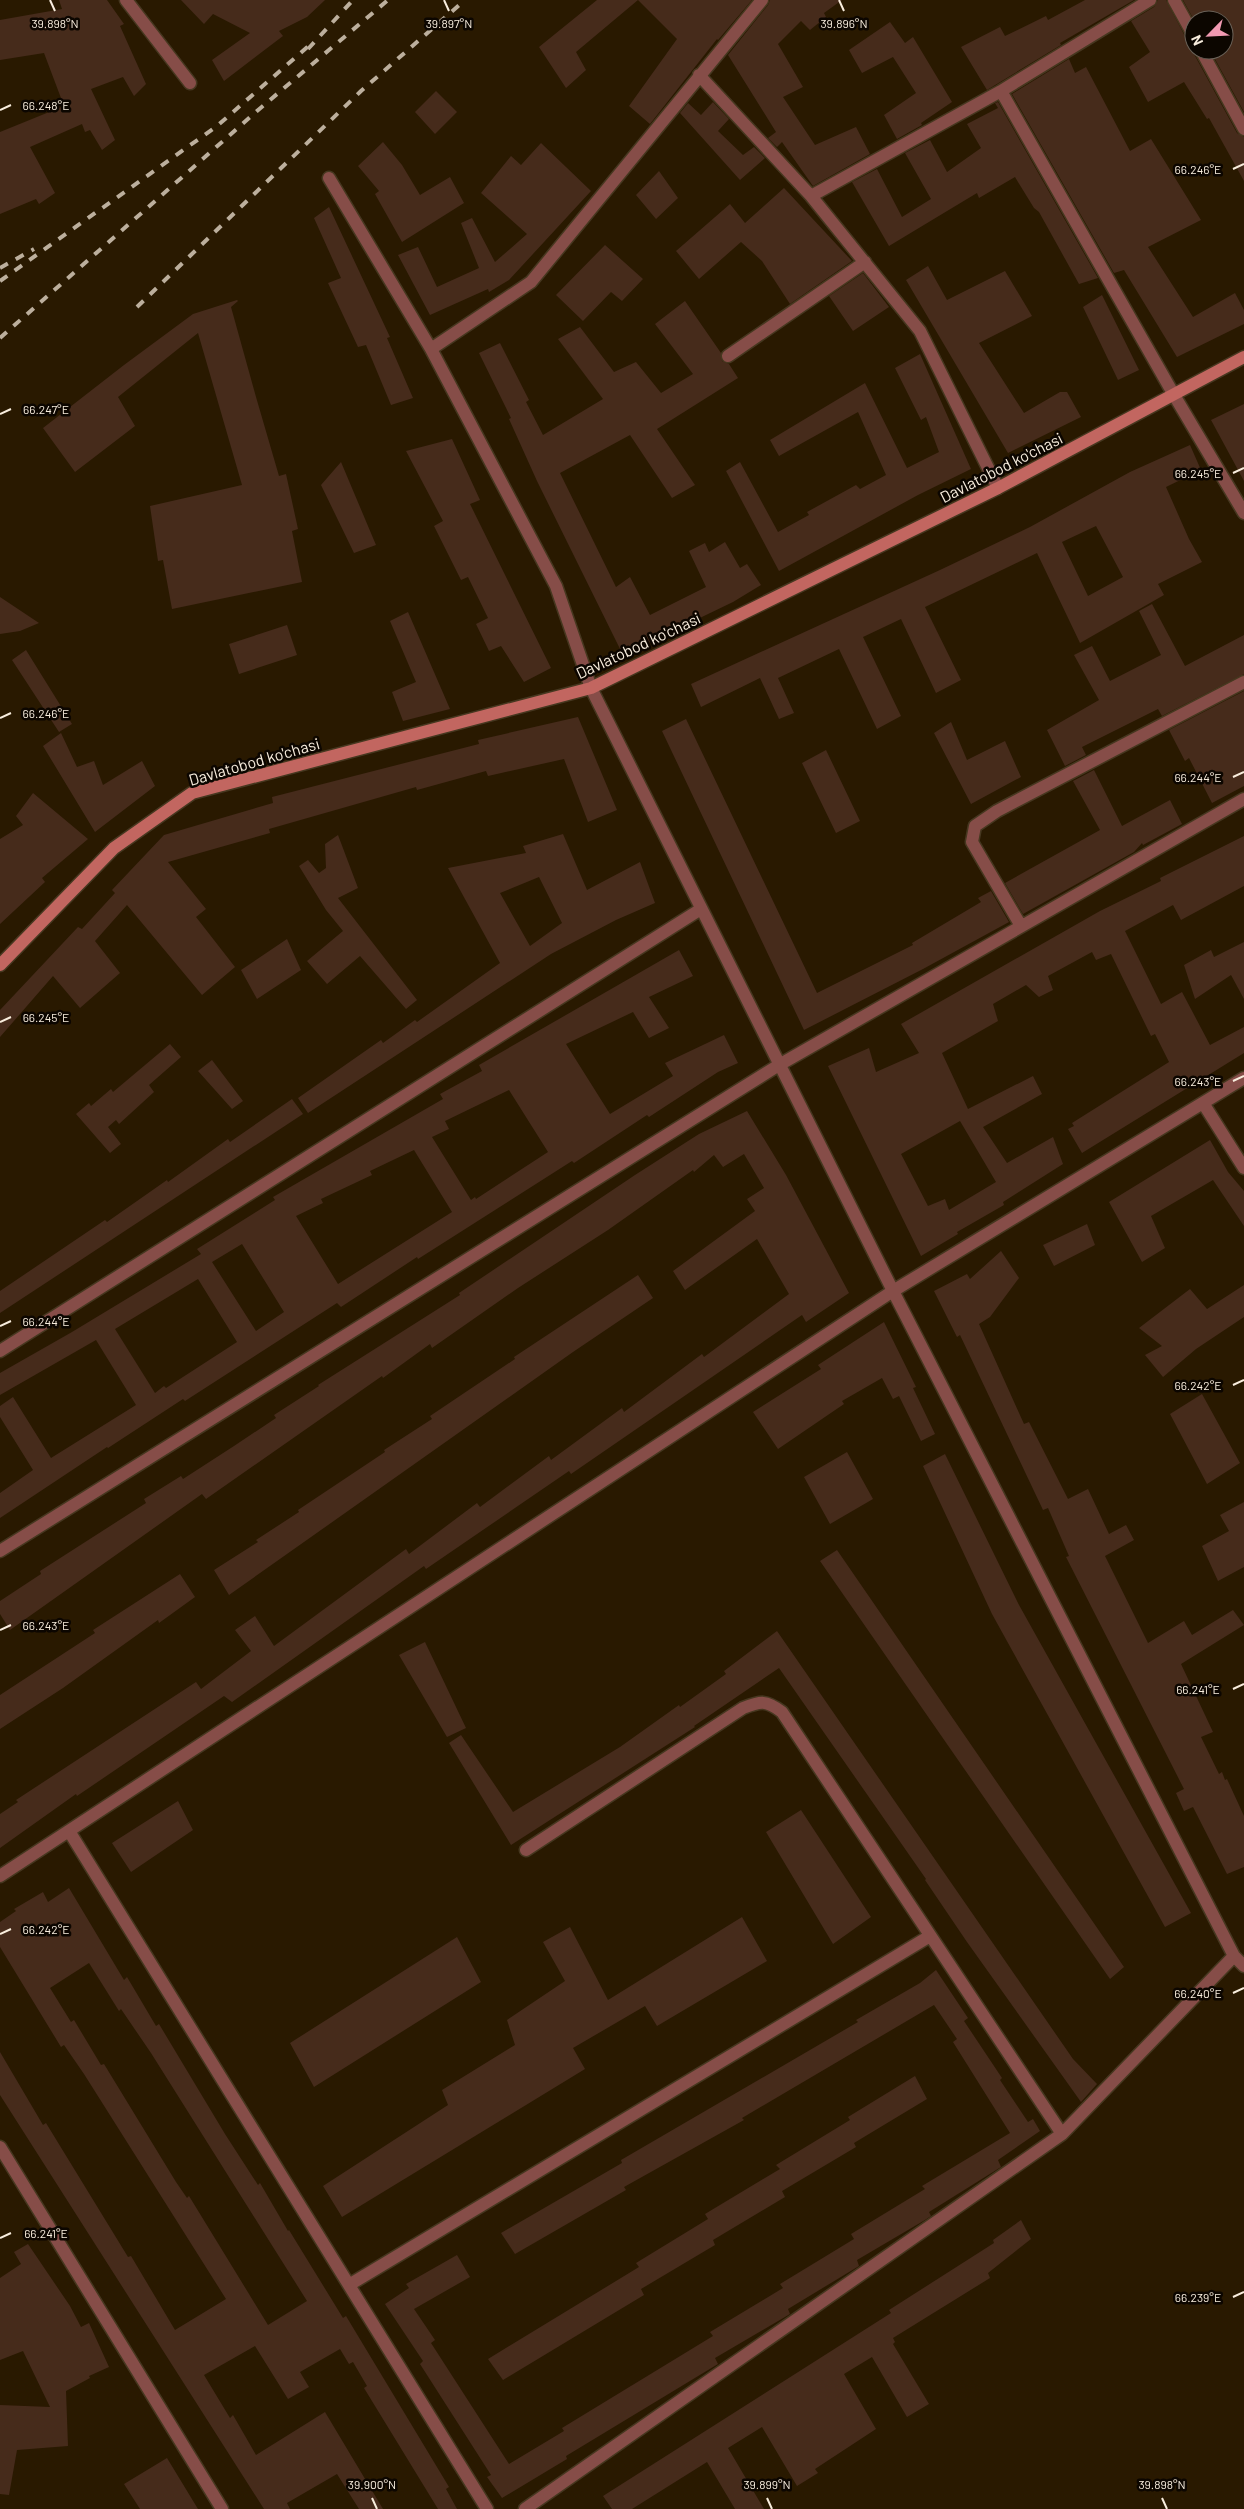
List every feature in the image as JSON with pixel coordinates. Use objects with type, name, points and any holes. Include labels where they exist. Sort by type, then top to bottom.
[{"type":"street","points":[[126,0],[190,83]]},
{"type":"street","points":[[431,349],[531,282],[762,0]]},
{"type":"street","points":[[811,196],[1001,91],[1150,0]]},
{"type":"street","points":[[1174,0],[1184,18]]},
{"type":"street","points":[[1206,60],[1244,129]]},
{"type":"street","points":[[699,75],[811,196],[920,331],[998,488]]},
{"type":"street","points":[[1001,91],[1174,395],[1244,513]]},
{"type":"street","points":[[329,178],[431,349],[556,586],[591,688],[701,909],[893,1292],[1234,1956],[1244,1966]]},
{"type":"street","points":[[728,356],[865,262]]},
{"type":"street","name":"Davlatobod ko'chasi","points":[[0,965],[114,848],[192,793],[591,688],[998,488],[1244,357]]},
{"type":"street","points":[[1021,926],[972,842],[975,826],[997,811],[1244,682]]},
{"type":"street","points":[[0,1550],[779,1064],[1244,799]]},
{"type":"street","points":[[0,1351],[701,909]]},
{"type":"street","points":[[0,1876],[893,1292],[1244,1078]]},
{"type":"street","points":[[1203,1103],[1244,1168]]},
{"type":"street","points":[[526,1850],[743,1708],[758,1702],[771,1703],[782,1712],[1062,2134]]},
{"type":"street","points":[[69,1831],[487,2509]]},
{"type":"street","points":[[349,2285],[930,1936]]},
{"type":"street","points":[[525,2509],[1062,2134],[1234,1956]]},
{"type":"street","points":[[0,2147],[222,2509]]},
{"type":"building","points":[[59,0],[107,0],[124,24],[120,26],[146,84],[134,96],[123,77],[91,89],[115,140],[102,150],[90,130],[85,132],[82,124],[30,147],[55,193],[39,204],[36,199],[0,214],[0,132],[64,106],[44,53],[0,60],[0,20],[62,9]]},
{"type":"building","points":[[181,0],[325,0],[307,17],[279,31],[283,36],[224,81],[212,60],[250,33],[213,14],[204,24]]},
{"type":"building","points":[[597,0],[638,0],[576,52],[586,70],[566,88],[539,47]]},
{"type":"building","points":[[638,0],[752,0],[717,39],[650,124],[629,106],[677,39]]},
{"type":"building","points":[[770,0],[842,0],[824,13],[826,17],[810,30],[801,21],[778,44],[803,87],[783,97],[815,145],[856,127],[870,154],[813,186],[782,142],[777,147],[768,138],[776,132],[728,55]]},
{"type":"building","points":[[1085,0],[1134,0],[1060,43],[1061,45],[987,90],[961,47],[1000,27],[1005,36],[1046,16],[1048,20]]},
{"type":"building","points":[[1158,0],[1166,0],[1184,34],[1184,60],[1197,60],[1237,133],[1244,137],[1244,181],[1209,118],[1207,119],[1184,82],[1148,102],[1129,67],[1150,52],[1131,21],[1154,7]]},
{"type":"building","points":[[1183,0],[1244,0],[1244,112],[1215,60],[1234,60],[1234,10],[1188,10]]},
{"type":"building","points":[[890,22],[905,43],[913,37],[952,102],[921,123],[922,125],[897,139],[884,115],[916,93],[893,57],[862,73],[849,50]]},
{"type":"building","points":[[1069,59],[1075,73],[1086,67],[1130,151],[1151,139],[1201,220],[1148,247],[1193,317],[1235,293],[1244,310],[1244,324],[1177,357],[1124,270],[1114,273],[1012,94]]},
{"type":"building","points":[[436,91],[457,112],[435,134],[415,112]]},
{"type":"building","points":[[713,102],[729,119],[718,131],[743,155],[754,147],[765,158],[740,180],[680,113],[688,103],[701,115]]},
{"type":"building","points":[[998,102],[1098,278],[1079,284],[1039,212],[1034,208],[1015,177],[979,198],[977,193],[889,246],[852,182],[877,169],[902,217],[931,199],[905,153],[930,140],[947,172],[981,148],[967,124],[998,108],[995,103]]},
{"type":"building","points":[[383,142],[402,165],[420,195],[450,177],[464,203],[402,242],[375,194],[379,191],[358,166]]},
{"type":"building","points":[[541,143],[591,191],[509,280],[489,292],[488,289],[430,315],[398,255],[418,247],[437,287],[479,268],[461,223],[472,218],[495,262],[527,234],[481,193],[511,156],[521,165]]},
{"type":"building","points":[[659,171],[678,198],[656,219],[636,195]]},
{"type":"building","points":[[784,188],[852,261],[790,304],[762,261],[741,242],[699,279],[676,251],[730,204],[745,223]]},
{"type":"building","points":[[329,207],[390,337],[387,338],[413,398],[391,405],[366,345],[358,347],[328,283],[341,278],[314,218]]},
{"type":"building","points":[[605,245],[643,279],[622,301],[611,292],[583,321],[556,295]]},
{"type":"building","points":[[928,266],[947,300],[1005,271],[1032,316],[979,343],[1024,413],[1060,392],[1067,392],[1081,417],[1008,453],[906,280]]},
{"type":"building","points":[[863,273],[889,307],[853,331],[829,296]]},
{"type":"building","points":[[1102,295],[1139,370],[1118,380],[1083,307]]},
{"type":"building","points":[[237,300],[231,307],[256,397],[279,476],[286,474],[298,529],[292,531],[302,582],[172,609],[163,560],[158,561],[150,506],[242,485],[198,333],[118,397],[135,426],[75,472],[43,428],[193,314]]},
{"type":"building","points":[[685,301],[721,353],[722,361],[729,364],[738,378],[657,429],[695,485],[672,498],[630,435],[560,473],[616,587],[630,577],[650,615],[706,587],[689,551],[705,543],[709,552],[725,542],[740,568],[747,564],[761,585],[733,602],[623,655],[537,481],[509,419],[511,418],[479,353],[500,343],[529,400],[526,402],[543,435],[603,399],[558,339],[580,327],[614,372],[636,362],[661,393],[693,374],[655,324]]},
{"type":"building","points":[[920,354],[971,469],[918,495],[779,571],[726,471],[740,462],[778,532],[809,515],[807,512],[856,485],[860,489],[886,475],[858,412],[779,456],[770,440],[865,383],[907,468],[939,452],[926,417],[921,420],[895,368]]},
{"type":"building","points":[[1244,404],[1244,481],[1211,420]]},
{"type":"building","points":[[452,439],[480,500],[470,504],[551,668],[524,682],[501,646],[489,651],[476,624],[488,618],[468,577],[461,580],[434,526],[443,521],[406,451]]},
{"type":"building","points":[[1190,445],[1201,470],[1166,487],[1189,539],[1202,562],[1158,584],[1164,595],[1080,643],[1037,553],[925,607],[961,680],[936,693],[901,619],[863,637],[901,716],[877,729],[839,649],[778,678],[794,713],[779,719],[760,678],[701,707],[691,684],[1030,527],[1130,472]],"holes":[[[1096,526],[1123,577],[1088,596],[1062,542]]]},
{"type":"building","points":[[341,462],[376,545],[354,553],[321,485]]},
{"type":"building","points":[[0,597],[39,623],[20,631],[0,634]]},
{"type":"building","points":[[1152,604],[1185,666],[1244,635],[1244,674],[1162,716],[1158,709],[1082,747],[1086,755],[1065,766],[1047,730],[1099,700],[1074,655],[1092,646],[1110,681],[1161,655],[1139,611]]},
{"type":"building","points":[[408,612],[450,709],[403,721],[392,692],[416,682],[390,621]]},
{"type":"building","points":[[287,625],[297,655],[239,674],[229,644]]},
{"type":"building","points":[[26,650],[72,724],[59,732],[12,660]]},
{"type":"building","points":[[1244,691],[1244,786],[1212,803],[1189,758],[1185,761],[1169,730]]},
{"type":"building","points":[[578,717],[617,810],[588,822],[564,759],[488,776],[486,771],[417,790],[416,787],[269,829],[270,833],[168,862],[206,909],[196,917],[235,967],[202,995],[127,905],[95,941],[120,973],[80,1008],[53,976],[0,1037],[0,1010],[78,927],[82,929],[115,893],[112,890],[164,835],[273,803],[272,797],[479,744],[478,740]]},
{"type":"building","points":[[686,719],[817,993],[913,945],[912,943],[981,902],[978,898],[991,891],[1009,922],[804,1030],[662,731]]},
{"type":"building","points":[[951,722],[967,760],[1005,741],[1021,777],[971,804],[934,733]]},
{"type":"building","points":[[61,733],[77,767],[94,761],[103,785],[142,761],[155,786],[95,832],[43,746]]},
{"type":"building","points":[[826,750],[860,821],[836,833],[802,763]]},
{"type":"building","points":[[1094,770],[1122,826],[1170,800],[1182,824],[1143,845],[1142,843],[1134,852],[1023,914],[1005,883],[1100,830],[1073,781]]},
{"type":"building","points":[[33,793],[88,839],[42,878],[45,882],[0,924],[0,839],[23,825],[16,816]]},
{"type":"building","points":[[563,834],[587,890],[640,862],[655,903],[616,920],[551,954],[308,1113],[298,1098],[381,1040],[383,1043],[415,1020],[417,1022],[500,963],[448,868],[526,853],[523,846]],"holes":[[[539,877],[562,923],[530,946],[500,893]]]},
{"type":"building","points":[[338,835],[358,888],[338,898],[417,1000],[406,1009],[360,956],[327,984],[307,961],[343,931],[326,910],[299,866],[308,860],[319,873],[326,868],[325,844]]},
{"type":"building","points":[[1244,836],[1244,886],[1181,920],[1173,905],[1125,931],[1161,1004],[1182,992],[1210,1045],[1244,1027],[1244,1053],[1082,1153],[1068,1129],[1074,1126],[1072,1123],[1169,1062],[1155,1034],[1151,1036],[1111,954],[1096,960],[1092,952],[1048,976],[1053,990],[1039,997],[1026,985],[993,1004],[998,1021],[942,1053],[968,1109],[1033,1076],[1042,1094],[983,1127],[1007,1163],[1053,1137],[1063,1164],[1003,1202],[1004,1205],[957,1232],[958,1234],[921,1256],[828,1066],[869,1048],[876,1072],[919,1053],[901,1024],[1100,911],[1161,881],[1160,878]],"holes":[[[960,1121],[996,1182],[949,1210],[945,1199],[928,1206],[901,1154]]]},
{"type":"building","points":[[287,939],[301,970],[257,999],[241,970]]},
{"type":"building","points":[[1244,942],[1244,999],[1231,975],[1195,999],[1184,965],[1211,950],[1214,957]]},
{"type":"building","points":[[679,950],[693,976],[649,997],[669,1028],[649,1038],[633,1012],[566,1044],[610,1114],[673,1076],[665,1063],[724,1035],[738,1063],[718,1072],[649,1117],[647,1115],[574,1163],[572,1161],[418,1259],[417,1257],[341,1307],[337,1303],[185,1401],[183,1399],[107,1447],[0,1518],[0,1493],[33,1470],[0,1417],[0,1406],[13,1397],[51,1458],[136,1405],[96,1340],[0,1395],[0,1373],[201,1254],[197,1249],[275,1200],[273,1197],[443,1099],[440,1094],[482,1071],[479,1065]],"holes":[[[509,1090],[548,1152],[476,1199],[475,1197],[471,1200],[432,1137],[449,1129],[445,1121]],[[414,1150],[452,1212],[338,1284],[296,1216],[323,1203],[321,1199],[372,1175],[370,1171]],[[242,1244],[284,1312],[256,1331],[212,1262]],[[198,1279],[237,1342],[166,1388],[164,1386],[155,1393],[115,1329]]]},
{"type":"building","points":[[170,1044],[181,1057],[149,1085],[154,1092],[119,1124],[116,1120],[108,1127],[121,1144],[110,1153],[76,1114],[89,1103],[91,1106],[111,1089],[113,1092]]},
{"type":"building","points":[[212,1060],[243,1101],[232,1109],[198,1071]]},
{"type":"building","points":[[292,1099],[303,1114],[0,1313],[0,1291],[105,1220],[107,1222],[167,1180],[168,1182],[228,1139],[230,1142]]},
{"type":"building","points":[[747,1111],[786,1175],[849,1293],[806,1322],[802,1315],[571,1474],[569,1471],[426,1569],[424,1566],[232,1702],[224,1696],[77,1796],[76,1794],[0,1848],[0,1814],[18,1802],[16,1800],[196,1682],[201,1689],[251,1651],[235,1630],[255,1616],[274,1646],[406,1549],[409,1554],[477,1503],[480,1507],[549,1456],[551,1460],[622,1408],[624,1412],[702,1354],[704,1357],[789,1294],[757,1239],[685,1290],[673,1271],[755,1211],[747,1199],[764,1188],[744,1154],[723,1167],[714,1155],[694,1172],[693,1170],[608,1230],[518,1288],[432,1348],[430,1344],[383,1378],[382,1376],[206,1499],[202,1494],[10,1630],[0,1614],[0,1601],[41,1574],[40,1571],[146,1503],[144,1499],[181,1476],[183,1479],[234,1446],[276,1418],[274,1415],[318,1385],[460,1295],[459,1293],[635,1175],[699,1134]]},
{"type":"building","points":[[1210,1140],[1228,1172],[1244,1191],[1244,1226],[1213,1180],[1151,1216],[1165,1248],[1142,1262],[1109,1202]]},
{"type":"building","points":[[1087,1224],[1095,1245],[1054,1266],[1043,1245]]},
{"type":"building","points":[[1001,1251],[1019,1278],[990,1317],[979,1324],[1024,1424],[1029,1422],[1068,1499],[1088,1489],[1109,1534],[1126,1525],[1134,1540],[1105,1556],[1148,1643],[1184,1621],[1192,1635],[1233,1610],[1244,1625],[1181,1664],[1213,1732],[1201,1737],[1219,1774],[1222,1772],[1225,1780],[1227,1779],[1244,1816],[1244,1867],[1227,1874],[1193,1807],[1184,1811],[1176,1793],[1184,1789],[1066,1557],[1069,1556],[1048,1508],[1043,1510],[960,1335],[957,1337],[934,1291],[967,1274],[970,1279]]},
{"type":"building","points":[[638,1275],[653,1298],[573,1352],[229,1595],[214,1570],[258,1542],[256,1540],[299,1512],[298,1510],[432,1419],[430,1416],[515,1359],[514,1357]]},
{"type":"building","points":[[1244,1285],[1244,1317],[1196,1349],[1163,1377],[1145,1355],[1162,1346],[1139,1328],[1190,1289],[1207,1309]]},
{"type":"building","points":[[884,1322],[916,1387],[913,1388],[935,1434],[921,1441],[899,1396],[893,1399],[882,1378],[842,1401],[844,1404],[778,1449],[753,1412],[821,1369],[818,1365]]},
{"type":"building","points":[[1202,1394],[1240,1463],[1207,1484],[1170,1414]]},
{"type":"building","points":[[847,1452],[873,1499],[830,1524],[804,1477]]},
{"type":"building","points":[[945,1454],[1019,1605],[1191,1913],[1165,1927],[992,1614],[923,1466]]},
{"type":"building","points":[[1244,1502],[1244,1567],[1218,1581],[1202,1546],[1229,1531],[1220,1515]]},
{"type":"building","points":[[837,1550],[1124,1967],[1110,1979],[820,1561]]},
{"type":"building","points":[[180,1574],[195,1597],[159,1623],[158,1620],[63,1688],[0,1729],[0,1695],[95,1633],[93,1630]]},
{"type":"building","points":[[777,1631],[1073,2059],[1097,2084],[1081,2102],[967,1942],[926,1879],[779,1668],[695,1727],[511,1845],[449,1743],[461,1735],[513,1812],[620,1747],[679,1705],[680,1707],[726,1674],[724,1671]]},
{"type":"building","points":[[425,1642],[466,1728],[447,1737],[399,1655]]},
{"type":"building","points":[[178,1801],[193,1830],[131,1872],[112,1843]]},
{"type":"building","points":[[801,1810],[871,1917],[833,1944],[766,1832]]},
{"type":"building","points":[[69,1888],[124,1980],[127,1977],[156,2026],[159,2024],[225,2134],[258,2185],[260,2183],[343,2318],[346,2316],[449,2487],[446,2489],[457,2509],[438,2509],[364,2388],[367,2386],[353,2362],[349,2364],[340,2349],[300,2372],[309,2387],[288,2399],[255,2346],[204,2375],[230,2418],[233,2415],[256,2455],[325,2412],[383,2509],[359,2509],[337,2474],[287,2503],[290,2509],[264,2509],[0,2095],[0,2052],[43,2125],[46,2123],[128,2257],[131,2256],[175,2330],[226,2299],[84,2074],[64,2045],[61,2047],[0,1947],[0,1922],[16,1911],[14,1909],[43,1892],[48,1902]],"holes":[[[89,1963],[119,2011],[121,2009],[151,2053],[307,2301],[268,2325],[189,2196],[187,2198],[176,2182],[104,2064],[101,2065],[74,2020],[71,2022],[50,1988]]]},
{"type":"building","points":[[742,1917],[767,1961],[657,2026],[645,2006],[573,2048],[585,2069],[342,2217],[323,2186],[448,2105],[442,2090],[515,2045],[507,2020],[565,1981],[543,1942],[570,1927],[608,2000]]},
{"type":"building","points":[[457,1937],[481,1982],[314,2087],[290,2043]]},
{"type":"building","points":[[936,1970],[968,2018],[964,2021],[1002,2078],[1000,2080],[1028,2122],[1033,2119],[1040,2131],[998,2160],[1001,2167],[929,2212],[931,2216],[857,2260],[859,2266],[788,2309],[790,2314],[715,2358],[718,2364],[566,2456],[567,2459],[502,2498],[487,2477],[491,2475],[420,2364],[423,2361],[385,2304],[409,2288],[406,2284],[457,2255],[470,2277],[414,2309],[435,2340],[431,2343],[509,2464],[564,2431],[562,2428],[713,2336],[710,2332],[783,2288],[780,2284],[854,2239],[851,2234],[925,2189],[922,2186],[1010,2133],[953,2042],[957,2039],[934,2005],[742,2118],[744,2120],[624,2187],[626,2190],[515,2254],[501,2233],[622,2163],[621,2160],[858,2022],[856,2020],[920,1983]]},
{"type":"building","points":[[915,2076],[927,2099],[854,2143],[856,2147],[782,2191],[785,2197],[713,2240],[715,2245],[641,2289],[644,2295],[503,2380],[488,2359],[639,2267],[636,2263],[708,2219],[705,2214],[780,2169],[776,2165],[850,2120],[848,2117]]},
{"type":"building","points":[[1021,2220],[1031,2239],[988,2273],[990,2278],[893,2338],[895,2342],[893,2344],[929,2404],[907,2417],[872,2357],[844,2374],[876,2429],[815,2469],[818,2473],[797,2486],[762,2427],[728,2448],[764,2509],[735,2509],[707,2462],[632,2509],[612,2509],[603,2496],[891,2313],[889,2310],[994,2243],[993,2240]]},
{"type":"building","points":[[28,2244],[70,2306],[81,2327],[89,2323],[109,2367],[89,2376],[90,2378],[66,2391],[68,2446],[17,2450],[9,2495],[0,2494],[0,2405],[50,2407],[23,2351],[0,2360],[0,2278],[21,2264],[14,2252]]},
{"type":"building","points":[[167,2458],[198,2509],[140,2509],[124,2484]]},
{"type":"railway","points":[[308,49],[353,0]]},
{"type":"railway","points":[[0,338],[257,111],[388,0]]},
{"type":"railway","points":[[137,307],[361,91],[465,0]]},
{"type":"railway","points":[[0,281],[217,126],[312,43]]},
{"type":"railway","points":[[0,268],[34,249]]}]
